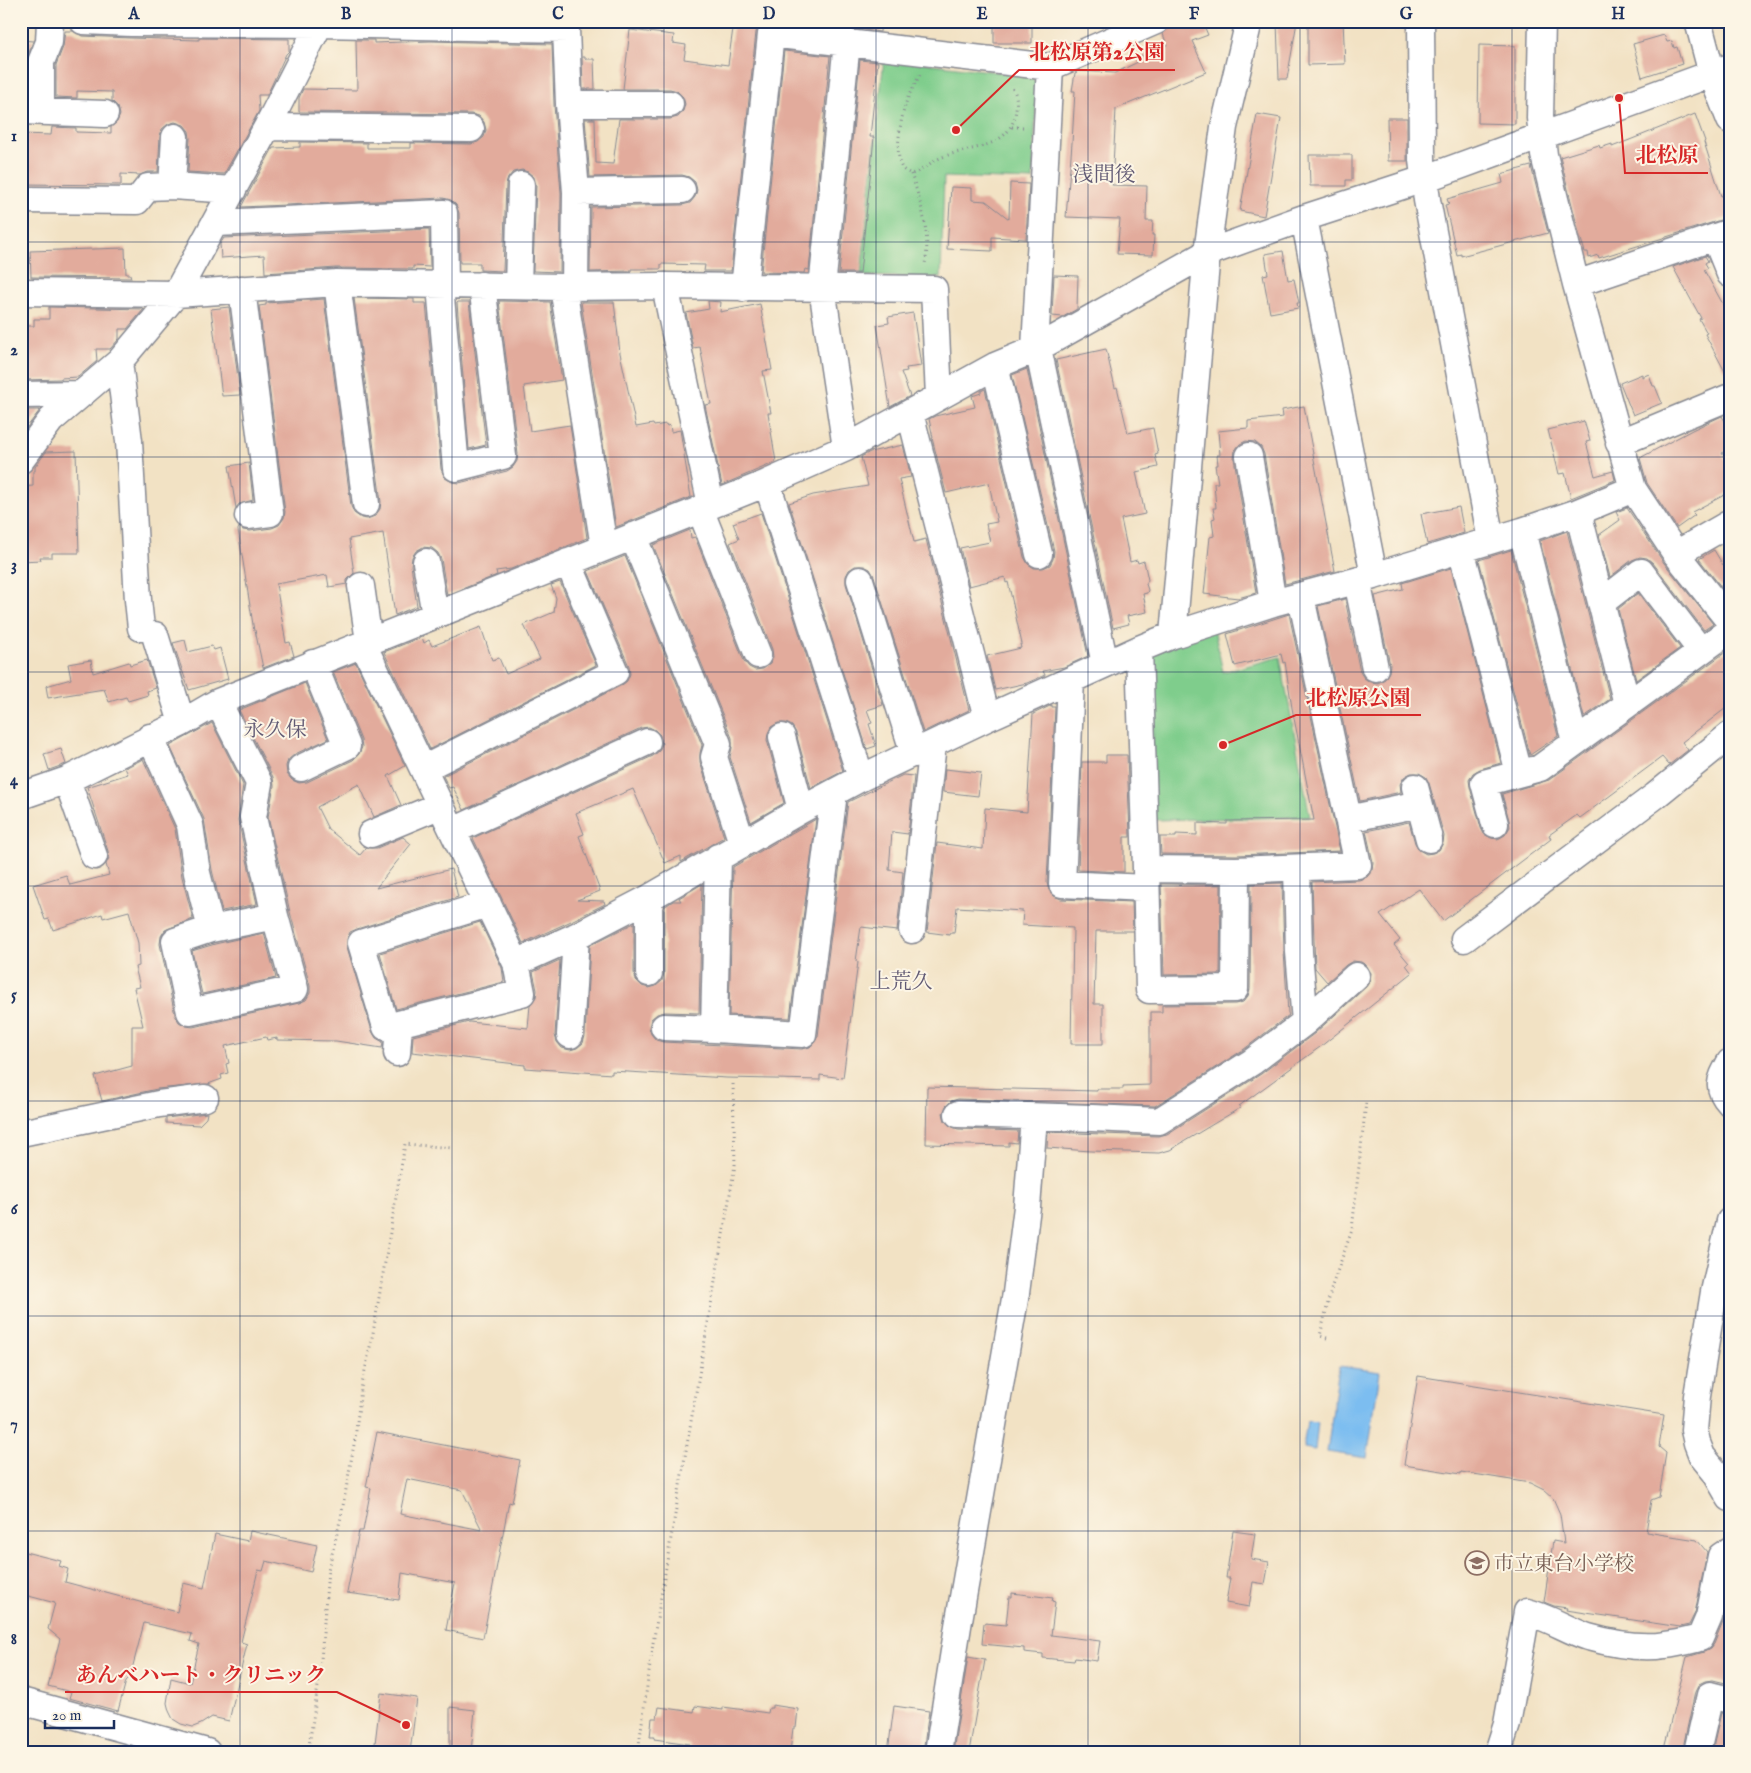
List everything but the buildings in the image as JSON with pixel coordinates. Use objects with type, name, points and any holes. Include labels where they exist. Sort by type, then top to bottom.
[{"type":"street","points":[[50,21],[49,42],[41,62],[31,111],[105,114]]},
{"type":"street","points":[[83,21],[320,23],[566,29],[569,104],[576,192],[569,288],[604,547]]},
{"type":"street","points":[[744,288],[771,34],[1050,67],[1156,21]]},
{"type":"street","points":[[1173,636],[1207,252],[1224,127],[1249,21]]},
{"type":"street","points":[[1421,21],[1422,160],[1424,179],[1491,540]]},
{"type":"street","points":[[1542,21],[1540,118],[1544,156],[1576,284],[1633,489],[1676,554],[1730,622]]},
{"type":"street","points":[[1698,21],[1721,70],[1730,120]]},
{"type":"street","points":[[21,460],[51,420],[119,362],[176,294],[216,223],[320,23]]},
{"type":"street","points":[[846,448],[822,288],[847,42]]},
{"type":"street","points":[[1050,67],[1037,349],[1081,545],[1105,664]]},
{"type":"street","points":[[21,796],[68,780],[150,737],[182,723],[218,702],[767,483],[846,448],[995,366],[1037,349],[1207,252],[1424,179],[1721,70]]},
{"type":"street","points":[[569,104],[670,104]]},
{"type":"street","points":[[267,127],[471,129]]},
{"type":"street","points":[[172,186],[175,138]]},
{"type":"street","points":[[518,286],[521,185]]},
{"type":"street","points":[[21,200],[137,201],[148,187],[172,186],[233,190]]},
{"type":"street","points":[[576,192],[682,190]]},
{"type":"street","points":[[216,223],[444,213],[442,286],[456,468],[502,456],[482,285]]},
{"type":"street","points":[[1304,218],[1366,578],[1375,668]]},
{"type":"street","points":[[1576,284],[1723,235],[1730,274]]},
{"type":"street","points":[[21,292],[176,294],[337,283],[569,288],[665,286],[934,289],[939,397]]},
{"type":"street","points":[[337,283],[366,504]]},
{"type":"street","points":[[665,286],[706,507],[758,655]]},
{"type":"street","points":[[242,289],[270,513],[248,516]]},
{"type":"street","points":[[119,362],[129,441],[138,600],[182,723]]},
{"type":"street","points":[[995,366],[1039,554]]},
{"type":"street","points":[[21,395],[81,394]]},
{"type":"street","points":[[1619,443],[1730,397]]},
{"type":"street","points":[[910,413],[987,718]]},
{"type":"street","points":[[1249,456],[1273,603]]},
{"type":"street","points":[[767,483],[861,778]]},
{"type":"street","points":[[516,963],[576,936],[649,898],[742,843],[861,778],[1138,649],[1273,603],[1302,597],[1522,531],[1578,512],[1633,489]]},
{"type":"street","points":[[1578,512],[1627,704]]},
{"type":"street","points":[[1676,554],[1730,523]]},
{"type":"street","points":[[1522,531],[1575,742]]},
{"type":"street","points":[[633,536],[718,744],[714,757],[742,843]]},
{"type":"street","points":[[1461,549],[1519,773]]},
{"type":"street","points":[[426,562],[435,615]]},
{"type":"street","points":[[423,769],[615,672],[568,562]]},
{"type":"street","points":[[1601,603],[1641,572],[1701,651]]},
{"type":"street","points":[[860,580],[923,749],[912,930]]},
{"type":"street","points":[[361,586],[366,643],[423,769],[488,904],[516,963],[522,993],[386,1027],[361,943],[488,904]]},
{"type":"street","points":[[1071,680],[1062,884],[1236,870],[1358,865],[1302,597]]},
{"type":"street","points":[[1495,824],[1484,783],[1540,768],[1730,630]]},
{"type":"street","points":[[1138,649],[1148,990],[1235,989],[1236,870]]},
{"type":"street","points":[[301,768],[347,746],[312,663]]},
{"type":"street","points":[[218,702],[258,782],[253,817],[275,916],[295,989],[190,1012],[175,941],[210,929],[275,916]]},
{"type":"street","points":[[1464,939],[1647,802],[1730,736]]},
{"type":"street","points":[[150,737],[190,825],[197,873],[210,929]]},
{"type":"street","points":[[782,737],[801,810]]},
{"type":"street","points":[[453,831],[647,742]]},
{"type":"street","points":[[68,780],[94,856]]},
{"type":"street","points":[[664,1027],[803,1034],[834,793]]},
{"type":"street","points":[[1348,819],[1416,796],[1429,839]]},
{"type":"street","points":[[371,834],[440,805]]},
{"type":"street","points":[[714,1029],[718,857]]},
{"type":"street","points":[[1297,868],[1299,952],[1305,1022]]},
{"type":"street","points":[[649,898],[649,973]]},
{"type":"street","points":[[570,1035],[576,936]]},
{"type":"street","points":[[958,1114],[1159,1121],[1252,1062],[1305,1022],[1356,976]]},
{"type":"street","points":[[397,1053],[399,1024]]},
{"type":"street","points":[[1730,1062],[1720,1080],[1720,1090],[1730,1103]]},
{"type":"street","points":[[21,1133],[159,1104],[205,1098]]},
{"type":"street","points":[[938,1752],[1016,1293],[1027,1207],[1034,1117]]},
{"type":"street","points":[[1730,1221],[1714,1292],[1697,1396],[1694,1430],[1702,1456],[1715,1472],[1730,1498]]},
{"type":"street","points":[[1498,1752],[1507,1724],[1527,1612],[1588,1637],[1621,1645],[1664,1646],[1700,1638],[1709,1617],[1721,1556],[1730,1550]]},
{"type":"street","points":[[1697,1752],[1710,1695],[1730,1700]]},
{"type":"street","points":[[21,1701],[207,1752]]},
{"type":"path","points":[[912,289],[924,268],[927,255],[922,204],[911,174],[903,169],[900,162],[899,137],[905,104],[910,91],[932,53]]},
{"type":"path","points":[[911,174],[922,171],[936,160],[964,150],[988,145],[1002,138],[1012,127],[1016,114],[1017,100],[1014,90],[1009,86]]},
{"type":"path","points":[[638,1752],[653,1643],[735,1165],[733,1082]]},
{"type":"path","points":[[1327,1338],[1320,1336],[1332,1286],[1352,1230],[1366,1102]]},
{"type":"path","points":[[308,1752],[320,1673],[328,1570],[353,1449],[361,1389],[373,1333],[405,1144],[453,1148]]},
{"type":"green space","points":[[884,58],[1030,76],[1037,83],[1033,180],[944,177],[941,278],[861,276]]},
{"type":"green space","points":[[1214,629],[1223,672],[1280,657],[1310,817],[1153,820],[1147,663],[1157,651]]},
{"type":"water","points":[[1339,1366],[1380,1372],[1367,1458],[1327,1452]]},
{"type":"water","points":[[1307,1421],[1318,1422],[1315,1450],[1303,1448]]},
{"type":"place","name":"北松原","points":[[1619,98]]},
{"type":"place","name":"北松原第2公園","points":[[956,130]]},
{"type":"place","name":"北松原公園","points":[[1223,745]]},
{"type":"place","name":"市立東台小学校","points":[[1477,1563]]},
{"type":"place","name":"あんべハート・クリニック","points":[[406,1725]]},
{"type":"district","name":"浅間後","points":[[1104,174]]},
{"type":"district","name":"永久保","points":[[275,729]]},
{"type":"district","name":"上荒久","points":[[901,981]]}]
